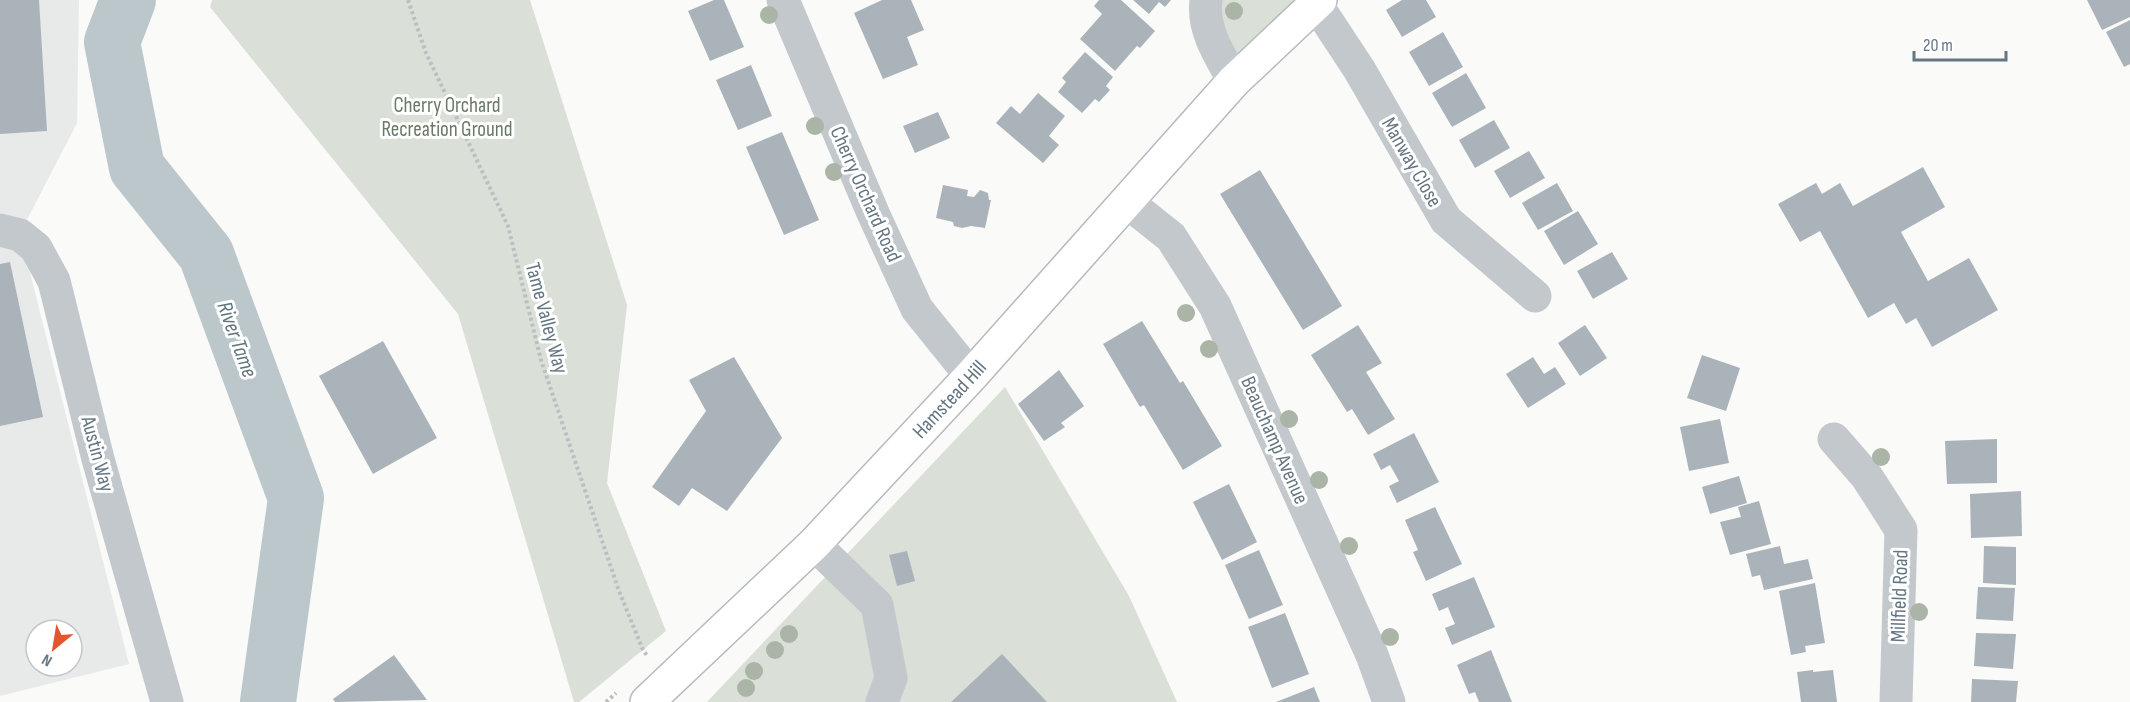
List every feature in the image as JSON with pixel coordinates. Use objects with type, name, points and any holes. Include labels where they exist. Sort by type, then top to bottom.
[{"type":"main road","name":"Hamstead Hill","points":[[647,702],[814,544],[971,376],[1234,81],[1318,2]]},
{"type":"street","name":"Cherry Orchard Road","points":[[783,0],[873,213],[917,309],[971,376]]},
{"type":"street","points":[[1206,0],[1205,12],[1211,38],[1234,81]]},
{"type":"street","name":"Manway Close","points":[[1318,2],[1446,220],[1535,296]]},
{"type":"street","name":"Beauchamp Avenue","points":[[1126,202],[1171,237],[1215,306],[1368,645],[1389,702]]},
{"type":"street","name":"Austin Way","points":[[0,230],[20,235],[36,248],[54,281],[98,459],[167,702]]},
{"type":"street","name":"Millfield Road","points":[[1834,439],[1867,477],[1901,530],[1896,702]]},
{"type":"street","points":[[814,544],[876,605],[891,678],[882,702]]},
{"type":"path","name":"Tame Valley Way","points":[[408,0],[426,53],[508,226],[541,360],[619,591],[643,650]]},
{"type":"shaded area","points":[[0,0],[79,0],[77,123],[20,233],[129,664],[84,675],[84,618],[24,618],[24,678],[73,678],[0,696]]},
{"type":"green space","name":"Cherry Orchard Recreation Ground","points":[[212,0],[530,0],[627,305],[607,483],[666,631],[579,702],[574,702],[458,314],[210,7]]},
{"type":"green space","points":[[1211,0],[1294,0],[1240,52],[1234,54]]},
{"type":"green space","points":[[1005,387],[1129,596],[1177,702],[707,702]]},
{"type":"building","points":[[0,0],[39,0],[47,131],[0,134]]},
{"type":"building","points":[[714,0],[724,0],[744,47],[710,61],[688,11]]},
{"type":"building","points":[[882,0],[911,0],[924,30],[907,37],[918,65],[883,79],[854,13]]},
{"type":"building","points":[[1099,0],[1121,0],[1155,31],[1140,48],[1137,46],[1115,71],[1080,39],[1102,14],[1094,6]]},
{"type":"building","points":[[1133,0],[1171,0],[1165,7],[1159,2],[1149,14]]},
{"type":"building","points":[[1402,0],[1426,0],[1436,17],[1402,37],[1386,10]]},
{"type":"building","points":[[2087,0],[2130,0],[2130,17],[2102,30]]},
{"type":"building","points":[[2130,20],[2130,64],[2124,67],[2106,32]]},
{"type":"building","points":[[1443,32],[1463,67],[1429,86],[1409,52]]},
{"type":"building","points":[[1085,52],[1113,77],[1106,86],[1110,90],[1099,102],[1095,99],[1082,113],[1058,92],[1066,82],[1062,78]]},
{"type":"building","points":[[751,65],[772,116],[738,130],[716,80]]},
{"type":"building","points":[[1466,73],[1486,108],[1452,127],[1432,93]]},
{"type":"building","points":[[1038,93],[1065,116],[1049,136],[1059,145],[1043,163],[996,123],[1011,106],[1020,114]]},
{"type":"building","points":[[938,112],[950,138],[915,153],[903,126]]},
{"type":"building","points":[[1494,120],[1510,148],[1475,168],[1459,140]]},
{"type":"building","points":[[782,132],[819,220],[784,235],[746,147]]},
{"type":"building","points":[[1529,151],[1545,178],[1510,198],[1494,171]]},
{"type":"building","points":[[1923,167],[1945,207],[1901,232],[1928,281],[1969,258],[1998,310],[1932,347],[1916,318],[1906,324],[1894,303],[1868,318],[1820,231],[1800,242],[1778,204],[1816,183],[1822,194],[1840,183],[1853,206]]},
{"type":"building","points":[[1260,170],[1342,306],[1303,330],[1220,194]]},
{"type":"building","points":[[1557,183],[1573,211],[1538,230],[1522,203]]},
{"type":"building","points":[[943,185],[968,190],[967,196],[974,197],[980,190],[988,193],[989,200],[991,200],[985,228],[971,226],[962,228],[954,226],[953,222],[936,218]]},
{"type":"building","points":[[1578,211],[1598,244],[1564,265],[1544,231]]},
{"type":"building","points":[[1612,252],[1628,279],[1593,299],[1577,271]]},
{"type":"building","points":[[10,262],[43,417],[0,426],[0,264]]},
{"type":"building","points":[[1142,321],[1180,383],[1183,381],[1222,446],[1183,470],[1144,405],[1140,407],[1103,344]]},
{"type":"building","points":[[1358,325],[1382,363],[1366,372],[1395,419],[1368,435],[1352,409],[1347,412],[1311,355]]},
{"type":"building","points":[[1585,325],[1607,358],[1580,376],[1558,343]]},
{"type":"building","points":[[383,341],[437,438],[373,474],[319,376]]},
{"type":"building","points":[[1702,355],[1740,368],[1726,411],[1687,398]]},
{"type":"building","points":[[734,357],[782,438],[727,511],[692,488],[679,506],[652,487],[706,411],[689,380]]},
{"type":"building","points":[[1533,357],[1544,374],[1555,367],[1566,384],[1528,408],[1506,374]]},
{"type":"building","points":[[1059,370],[1084,406],[1061,423],[1065,427],[1044,441],[1018,404]]},
{"type":"building","points":[[1720,419],[1729,463],[1689,471],[1680,427]]},
{"type":"building","points":[[1414,433],[1439,482],[1397,503],[1389,486],[1399,481],[1390,465],[1381,470],[1373,454]]},
{"type":"building","points":[[1997,439],[1997,483],[1947,484],[1945,441]]},
{"type":"building","points":[[1739,476],[1747,503],[1710,514],[1702,487]]},
{"type":"building","points":[[1229,484],[1257,542],[1222,560],[1193,502]]},
{"type":"building","points":[[2021,491],[2022,536],[1971,538],[1970,494]]},
{"type":"building","points":[[1759,501],[1771,544],[1730,555],[1720,522],[1741,517],[1738,507]]},
{"type":"building","points":[[1435,507],[1462,564],[1426,581],[1413,552],[1418,550],[1405,520]]},
{"type":"building","points":[[1780,546],[1784,564],[1808,559],[1813,579],[1764,590],[1760,575],[1752,577],[1746,554]]},
{"type":"building","points":[[1984,546],[2016,547],[2016,585],[1983,583]]},
{"type":"building","points":[[1259,550],[1283,605],[1249,619],[1225,565]]},
{"type":"building","points":[[907,551],[915,581],[897,586],[889,555]]},
{"type":"building","points":[[1474,577],[1495,627],[1452,645],[1445,628],[1455,624],[1448,607],[1439,611],[1432,594]]},
{"type":"building","points":[[1815,583],[1825,643],[1805,646],[1806,652],[1791,655],[1779,591]]},
{"type":"building","points":[[1978,587],[2015,588],[2013,621],[1976,619]]},
{"type":"building","points":[[1285,613],[1309,674],[1272,688],[1248,627]]},
{"type":"building","points":[[1976,633],[2016,634],[2013,669],[1974,666]]},
{"type":"building","points":[[1491,650],[1512,702],[1479,702],[1475,692],[1469,694],[1457,665]]},
{"type":"building","points":[[1002,654],[1047,702],[951,702]]},
{"type":"building","points":[[394,655],[427,700],[335,702],[333,699]]},
{"type":"building","points":[[1813,670],[1813,672],[1833,670],[1837,702],[1801,702],[1797,672]]},
{"type":"building","points":[[1972,679],[2018,681],[2016,702],[1971,702]]},
{"type":"building","points":[[1314,687],[1320,702],[1276,702]]},
{"type":"waterway","name":"River Tame","points":[[128,0],[112,42],[137,168],[206,254],[296,498],[268,702]]}]
